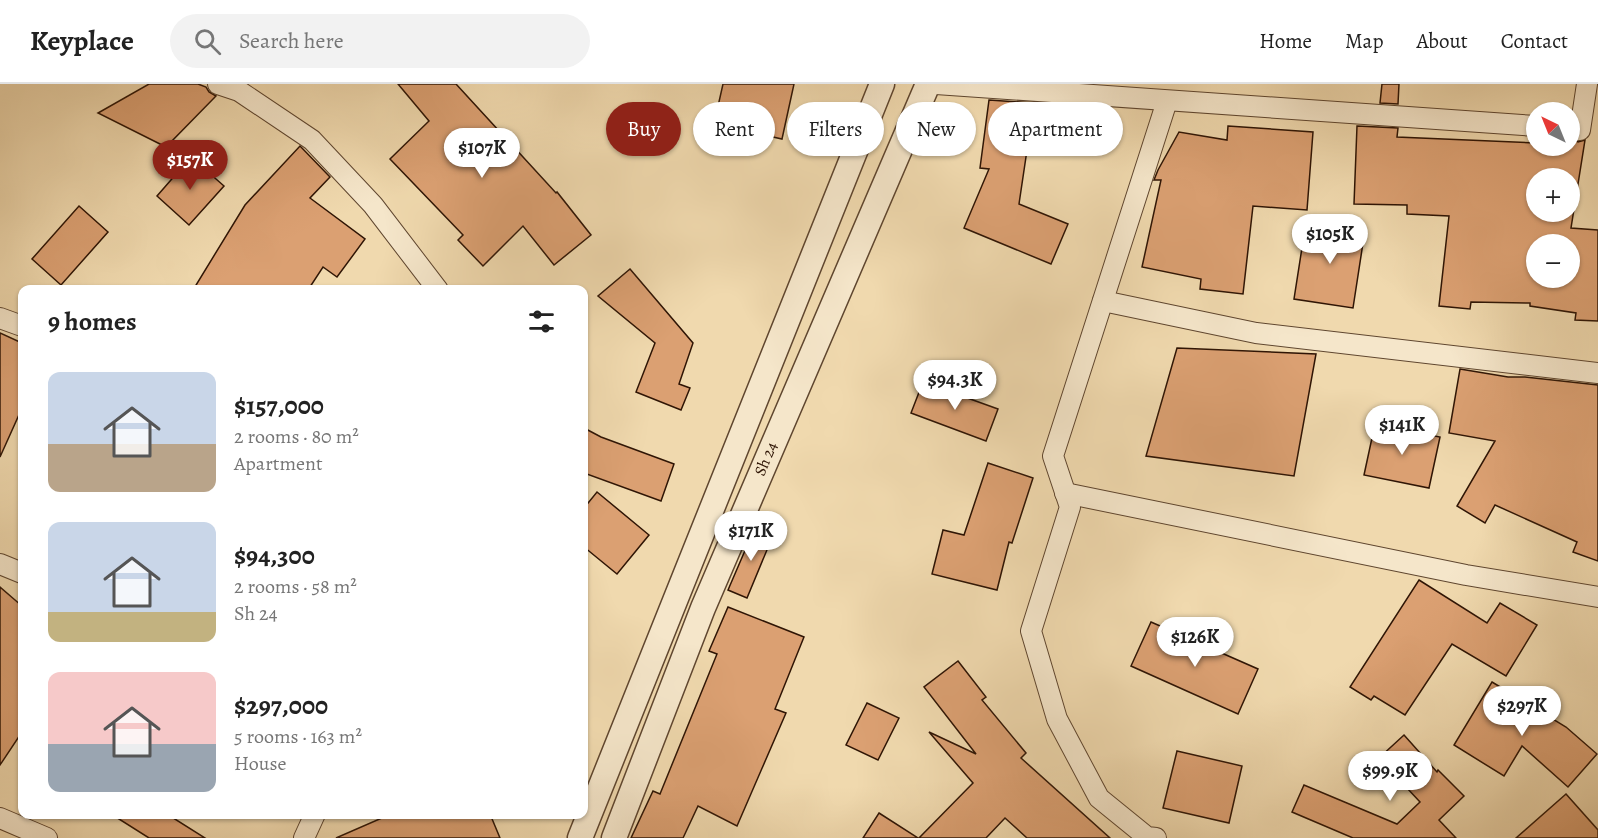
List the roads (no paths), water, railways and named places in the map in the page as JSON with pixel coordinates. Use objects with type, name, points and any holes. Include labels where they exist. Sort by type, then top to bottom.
[{"type":"street","points":[[218,84],[239,91],[312,140],[373,205],[434,285]]},
{"type":"street","name":"Sh 24","points":[[588,807],[882,84]]},
{"type":"street","name":"Sh 24","points":[[614,838],[703,608],[928,84]]},
{"type":"street","points":[[936,84],[1526,125]]},
{"type":"street","points":[[1582,130],[1587,84]]},
{"type":"street","points":[[1156,838],[1147,837],[1100,798],[1057,719],[1031,631],[1070,507],[1053,456],[1167,101]]},
{"type":"street","points":[[1103,301],[1256,333],[1598,373]]},
{"type":"street","points":[[0,318],[18,325]]},
{"type":"street","points":[[1065,493],[1466,575],[1598,597]]},
{"type":"street","points":[[0,564],[18,571]]},
{"type":"street","points":[[0,818],[38,836]]},
{"type":"street","points":[[304,838],[313,819]]}]
